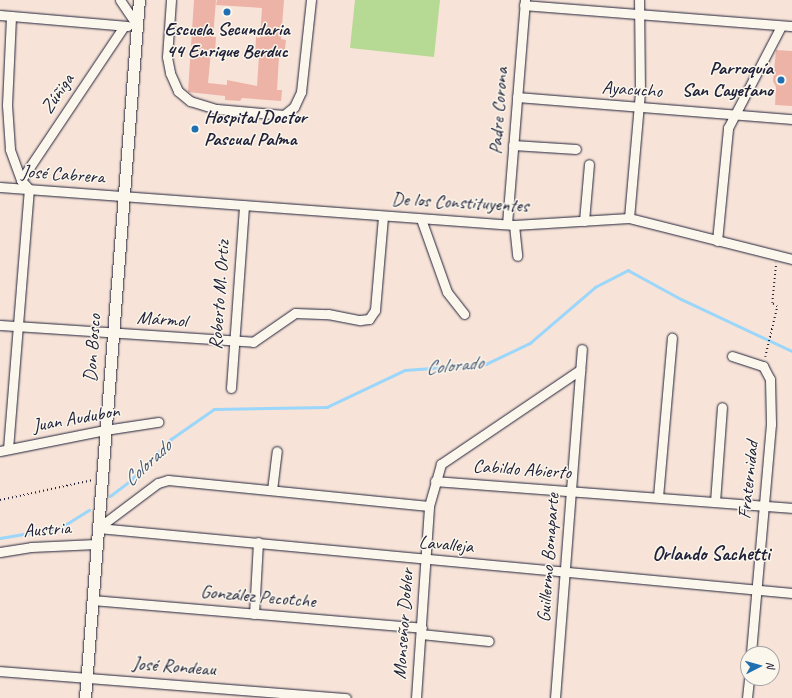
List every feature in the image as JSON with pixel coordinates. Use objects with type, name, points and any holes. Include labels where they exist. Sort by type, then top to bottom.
[{"type":"main road","name":"Don Bosco","points":[[85,698],[139,0]]},
{"type":"street","points":[[120,0],[138,27]]},
{"type":"street","points":[[171,0],[167,57],[170,73],[178,91],[190,101],[211,108],[284,115],[294,107],[301,92],[310,0]]},
{"type":"street","points":[[629,218],[639,108],[639,0]]},
{"type":"street","points":[[524,3],[638,16],[792,26]]},
{"type":"street","name":"Padre Corona","points":[[517,256],[511,224],[513,145],[524,3]]},
{"type":"street","points":[[0,15],[138,27]]},
{"type":"street","points":[[4,450],[18,326],[29,189],[21,180],[5,142],[11,16]]},
{"type":"street","name":"Zúñiga","points":[[21,180],[124,26]]},
{"type":"street","points":[[717,241],[728,128],[781,26]]},
{"type":"street","name":"Ayacucho","points":[[517,97],[639,108],[792,119]]},
{"type":"street","points":[[513,145],[576,149]]},
{"type":"street","points":[[584,221],[589,164]]},
{"type":"street","name":"José Cabrera","points":[[0,188],[123,196]]},
{"type":"street","name":"De los Constituyentes","points":[[123,196],[421,219],[511,224],[629,218],[792,259]]},
{"type":"street","name":"Roberto M. Ortiz","points":[[231,388],[233,342],[244,205]]},
{"type":"street","name":"Mármol","points":[[0,325],[112,334],[253,342],[295,313],[328,314],[360,320],[369,319],[376,310],[383,216]]},
{"type":"street","points":[[421,219],[447,292],[464,314]]},
{"type":"street","points":[[658,497],[672,338]]},
{"type":"street","name":"Guillermo Bonaparte","points":[[555,698],[566,573],[570,490],[582,349]]},
{"type":"street","points":[[732,356],[763,366]]},
{"type":"street","name":"Fraternidad","points":[[752,646],[771,424],[770,379],[763,366]]},
{"type":"street","name":"Cabildo Abierto","points":[[580,370],[441,464],[435,481],[570,490],[792,508]]},
{"type":"street","points":[[715,502],[722,407]]},
{"type":"street","name":"Juan Audubon","points":[[4,450],[105,430],[158,422]]},
{"type":"street","points":[[272,490],[277,451]]},
{"type":"street","points":[[98,528],[158,483],[168,480],[429,506]]},
{"type":"street","name":"Monseñor Dobler","points":[[416,698],[422,631],[429,506],[435,481]]},
{"type":"street","name":"Lavalleja","points":[[98,528],[258,542],[426,560],[792,593]]},
{"type":"street","points":[[254,614],[258,542]]},
{"type":"street","name":"Austria","points":[[0,552],[31,547],[96,544]]},
{"type":"street","name":"González Pecotche","points":[[92,600],[254,614],[422,631],[489,641]]},
{"type":"street","name":"José Rondeau","points":[[0,671],[265,695],[340,698]]},
{"type":"street","points":[[747,698],[748,686]]},
{"type":"path","points":[[763,366],[777,307],[772,303],[777,255]]},
{"type":"path","points":[[0,500],[101,478]]},
{"type":"green space","points":[[355,0],[440,0],[434,57],[350,48]]},
{"type":"building","points":[[194,0],[216,0],[213,37],[216,37],[215,52],[211,52],[208,83],[227,85],[227,80],[257,86],[259,56],[255,56],[256,37],[260,38],[262,8],[216,5],[217,0],[284,0],[281,39],[286,40],[284,57],[279,56],[277,90],[282,90],[281,101],[242,98],[240,101],[225,100],[225,96],[188,92]]},
{"type":"building","points":[[776,50],[792,51],[792,106],[775,105],[776,87],[773,81]]},
{"type":"waterway","name":"Colorado","points":[[110,496],[130,481],[171,439],[214,409],[327,407],[405,370],[486,364],[530,343],[595,287],[628,270],[681,299],[792,351]]},
{"type":"waterway","name":"Colorado","points":[[0,538],[60,528],[89,510]]},
{"type":"place","name":"Escuela Secundaria 44 Enrique Berduc","points":[[227,12]]},
{"type":"place","name":"Parroquía San Cayetano","points":[[781,80]]},
{"type":"place","name":"Hospital Doctor Pascual Palma","points":[[195,129]]},
{"type":"district","name":"Orlando Sachetti","points":[[711,553]]}]
